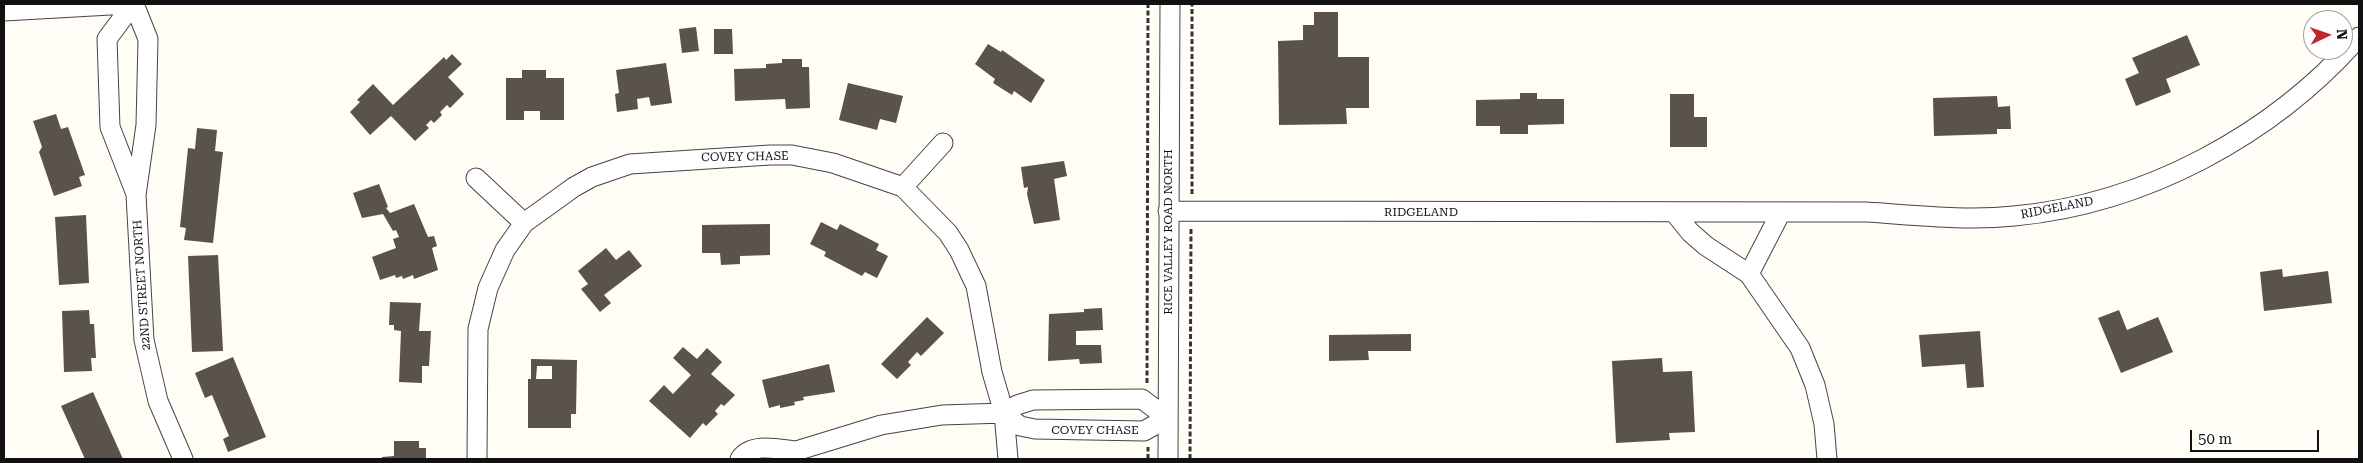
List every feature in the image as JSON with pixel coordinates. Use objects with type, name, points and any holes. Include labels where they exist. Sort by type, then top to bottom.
[{"type":"street","points":[[4,11],[128,4]]},
{"type":"street","name":"22ND STREET NORTH","points":[[136,195],[110,127],[107,38],[133,4],[148,40],[146,124],[136,195],[140,299],[145,347],[158,401],[183,459]]},
{"type":"street","name":"RICE VALLEY ROAD NORTH","points":[[1168,459],[1170,4]]},
{"type":"street","name":"RIDGELAND","points":[[1168,211],[1866,212],[1930,216],[2012,216],[2054,211],[2095,201],[2172,173],[2228,146],[2262,125],[2326,72],[2359,37]]},
{"type":"street","points":[[903,187],[943,143]]},
{"type":"street","name":"COVEY CHASE","points":[[477,459],[478,329],[488,288],[505,250],[524,223],[558,198],[592,177],[630,164],[651,161],[792,156],[833,163],[903,187],[948,233],[968,267],[976,286],[992,372],[1004,413],[1008,459]]},
{"type":"street","points":[[476,178],[524,223]]},
{"type":"street","points":[[1674,212],[1690,232],[1706,246],[1748,274],[1800,348],[1815,385],[1824,424],[1827,459]]},
{"type":"street","points":[[1748,274],[1780,212]]},
{"type":"street","points":[[740,459],[745,452],[754,448],[792,455],[881,424],[942,415],[1004,413],[1016,405],[1033,400],[1142,399],[1167,418]]},
{"type":"street","name":"COVEY CHASE","points":[[1004,413],[1020,426],[1035,429],[1144,431],[1167,418]]},
{"type":"path","points":[[1147,403],[1148,4]]},
{"type":"path","points":[[1190,459],[1192,4]]},
{"type":"path","points":[[1148,428],[1148,459]]},
{"type":"building","points":[[1314,12],[1338,12],[1338,57],[1369,57],[1369,108],[1346,108],[1347,124],[1279,125],[1278,41],[1303,40],[1303,25],[1314,25]]},
{"type":"building","points":[[696,27],[699,51],[682,53],[679,29]]},
{"type":"building","points":[[714,29],[732,29],[733,54],[714,54]]},
{"type":"building","points":[[2187,35],[2200,65],[2166,79],[2171,92],[2136,106],[2125,79],[2139,73],[2132,58]]},
{"type":"building","points":[[988,44],[1001,52],[1002,50],[1045,80],[1031,103],[1014,91],[1012,95],[993,83],[995,79],[975,64]]},
{"type":"building","points":[[452,54],[462,64],[448,77],[464,94],[450,108],[447,105],[440,112],[442,115],[434,123],[431,120],[426,125],[429,128],[415,141],[391,116],[370,135],[350,112],[360,102],[357,100],[373,84],[393,105],[444,57],[446,60]]},
{"type":"building","points":[[782,59],[802,59],[802,67],[809,67],[810,108],[786,109],[785,99],[735,101],[734,69],[766,68],[766,64],[782,63]]},
{"type":"building","points":[[666,63],[672,103],[651,106],[649,97],[637,99],[638,109],[617,112],[615,94],[619,93],[616,70]]},
{"type":"building","points":[[522,70],[546,70],[546,78],[564,78],[564,120],[540,120],[540,111],[524,111],[524,120],[506,120],[506,78],[522,78]]},
{"type":"building","points":[[848,83],[903,96],[896,123],[880,119],[877,130],[839,120]]},
{"type":"building","points":[[1520,93],[1537,93],[1537,99],[1564,99],[1564,124],[1528,125],[1528,134],[1500,134],[1500,126],[1476,126],[1476,100],[1520,99]]},
{"type":"building","points":[[1670,94],[1694,94],[1694,117],[1707,117],[1707,147],[1670,147]]},
{"type":"building","points":[[1997,96],[1998,107],[2010,106],[2011,129],[1997,129],[1997,134],[1934,136],[1933,98]]},
{"type":"building","points":[[56,114],[61,129],[68,127],[85,175],[79,177],[82,186],[54,196],[39,152],[42,147],[33,121]]},
{"type":"building","points":[[197,128],[217,130],[215,151],[223,152],[213,243],[184,240],[186,228],[180,227],[188,148],[195,149]]},
{"type":"building","points":[[1064,161],[1067,176],[1054,179],[1060,220],[1034,224],[1027,194],[1028,187],[1024,188],[1021,167]]},
{"type":"building","points":[[379,184],[388,207],[386,208],[390,213],[414,204],[428,237],[434,236],[437,246],[432,248],[438,270],[414,279],[413,275],[403,279],[402,276],[396,278],[395,275],[380,280],[372,257],[396,248],[393,239],[399,237],[396,230],[393,231],[383,214],[362,218],[353,193]]},
{"type":"building","points":[[86,215],[89,283],[59,285],[55,217]]},
{"type":"building","points":[[821,222],[837,230],[840,224],[879,244],[876,250],[888,256],[877,278],[865,272],[862,276],[824,256],[826,252],[810,244]]},
{"type":"building","points":[[770,224],[770,255],[740,256],[740,264],[721,265],[720,253],[702,253],[702,225]]},
{"type":"building","points":[[606,248],[616,260],[629,250],[642,266],[604,295],[611,303],[600,312],[581,289],[588,284],[578,271]]},
{"type":"building","points":[[218,255],[223,351],[192,352],[188,256]]},
{"type":"building","points":[[2282,269],[2283,277],[2328,271],[2332,303],[2264,311],[2260,272]]},
{"type":"building","points":[[390,302],[421,303],[419,331],[431,331],[429,366],[422,366],[422,383],[399,382],[401,331],[394,330],[394,325],[389,325]]},
{"type":"building","points":[[1102,308],[1103,330],[1076,331],[1076,345],[1101,345],[1102,363],[1080,364],[1079,359],[1048,361],[1049,314],[1084,312],[1084,309]]},
{"type":"building","points":[[89,310],[90,324],[94,324],[96,358],[91,358],[92,371],[64,372],[62,311]]},
{"type":"building","points":[[2119,310],[2127,330],[2158,317],[2173,352],[2121,373],[2098,318]]},
{"type":"building","points":[[927,317],[944,333],[921,356],[917,352],[908,362],[911,365],[897,379],[881,364]]},
{"type":"building","points":[[1980,331],[1984,387],[1967,388],[1965,364],[1922,367],[1919,335]]},
{"type":"building","points":[[1411,334],[1411,351],[1368,351],[1369,360],[1329,361],[1329,335]]},
{"type":"building","points":[[683,347],[697,359],[707,348],[722,362],[711,374],[735,395],[724,406],[721,404],[715,411],[718,414],[706,426],[703,423],[690,438],[649,401],[664,385],[673,394],[691,375],[673,358]]},
{"type":"building","points":[[233,357],[266,437],[228,452],[223,439],[229,436],[212,395],[205,398],[195,373]]},
{"type":"building","points":[[1662,358],[1663,372],[1692,371],[1695,432],[1669,433],[1670,440],[1616,443],[1612,361]]},
{"type":"building","points":[[531,359],[577,360],[576,414],[571,414],[571,428],[528,428],[528,379],[531,379]],"holes":[[[537,366],[552,366],[552,379],[536,379]]]},
{"type":"building","points":[[829,364],[835,392],[803,397],[804,400],[794,402],[795,405],[780,408],[780,405],[769,408],[762,380]]},
{"type":"building","points":[[93,392],[123,459],[85,459],[61,406]]},
{"type":"building","points":[[394,441],[419,441],[419,448],[426,448],[426,458],[382,459],[382,457],[394,456]]}]
